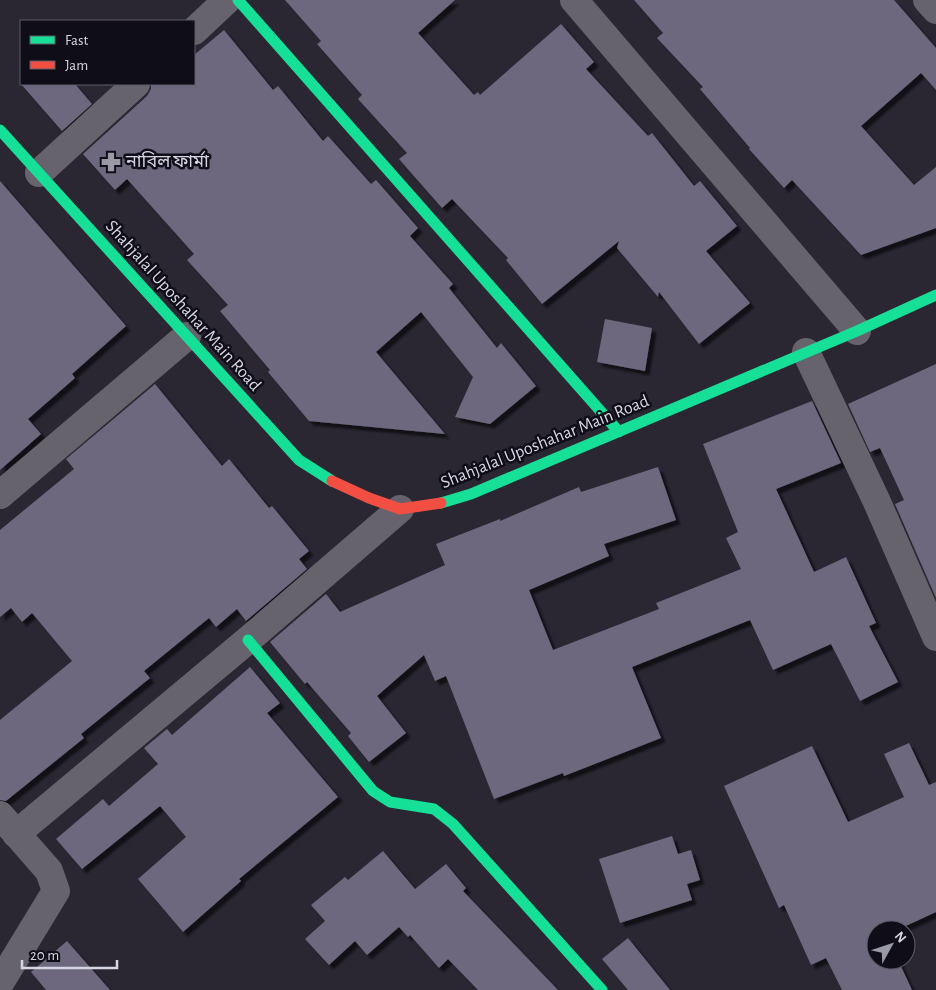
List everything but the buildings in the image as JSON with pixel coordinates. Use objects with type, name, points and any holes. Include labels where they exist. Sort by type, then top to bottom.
[{"type":"main road","points":[[238,0],[620,432]]},
{"type":"main road","name":"Shahjalal Uposhahar Main Road","points":[[0,130],[300,460],[333,482],[368,498],[400,509],[436,504],[470,494],[857,331],[936,295]]},
{"type":"main road","points":[[248,640],[373,791],[390,802],[434,809],[453,824],[602,990]]},
{"type":"street","points":[[195,30],[227,0]]},
{"type":"street","points":[[574,0],[857,331]]},
{"type":"street","points":[[927,0],[936,10]]},
{"type":"street","points":[[39,173],[135,85]]},
{"type":"street","points":[[0,495],[187,336]]},
{"type":"street","points":[[806,352],[878,502],[936,637]]},
{"type":"street","points":[[0,984],[56,891],[49,871],[8,825],[248,640],[400,509]]},
{"type":"traffic: fast","points":[[238,0],[619,432]]},
{"type":"traffic: fast","points":[[0,130],[299,460],[332,481]]},
{"type":"traffic: fast","points":[[441,503],[471,494],[857,331],[936,295]]},
{"type":"traffic: fast","points":[[248,640],[373,791],[390,802],[434,809],[453,824],[602,990]]},
{"type":"traffic: jam","points":[[332,481],[369,498],[400,509],[441,503]]},
{"type":"place","name":"নাবিল ফার্মা","points":[[111,162]]}]
